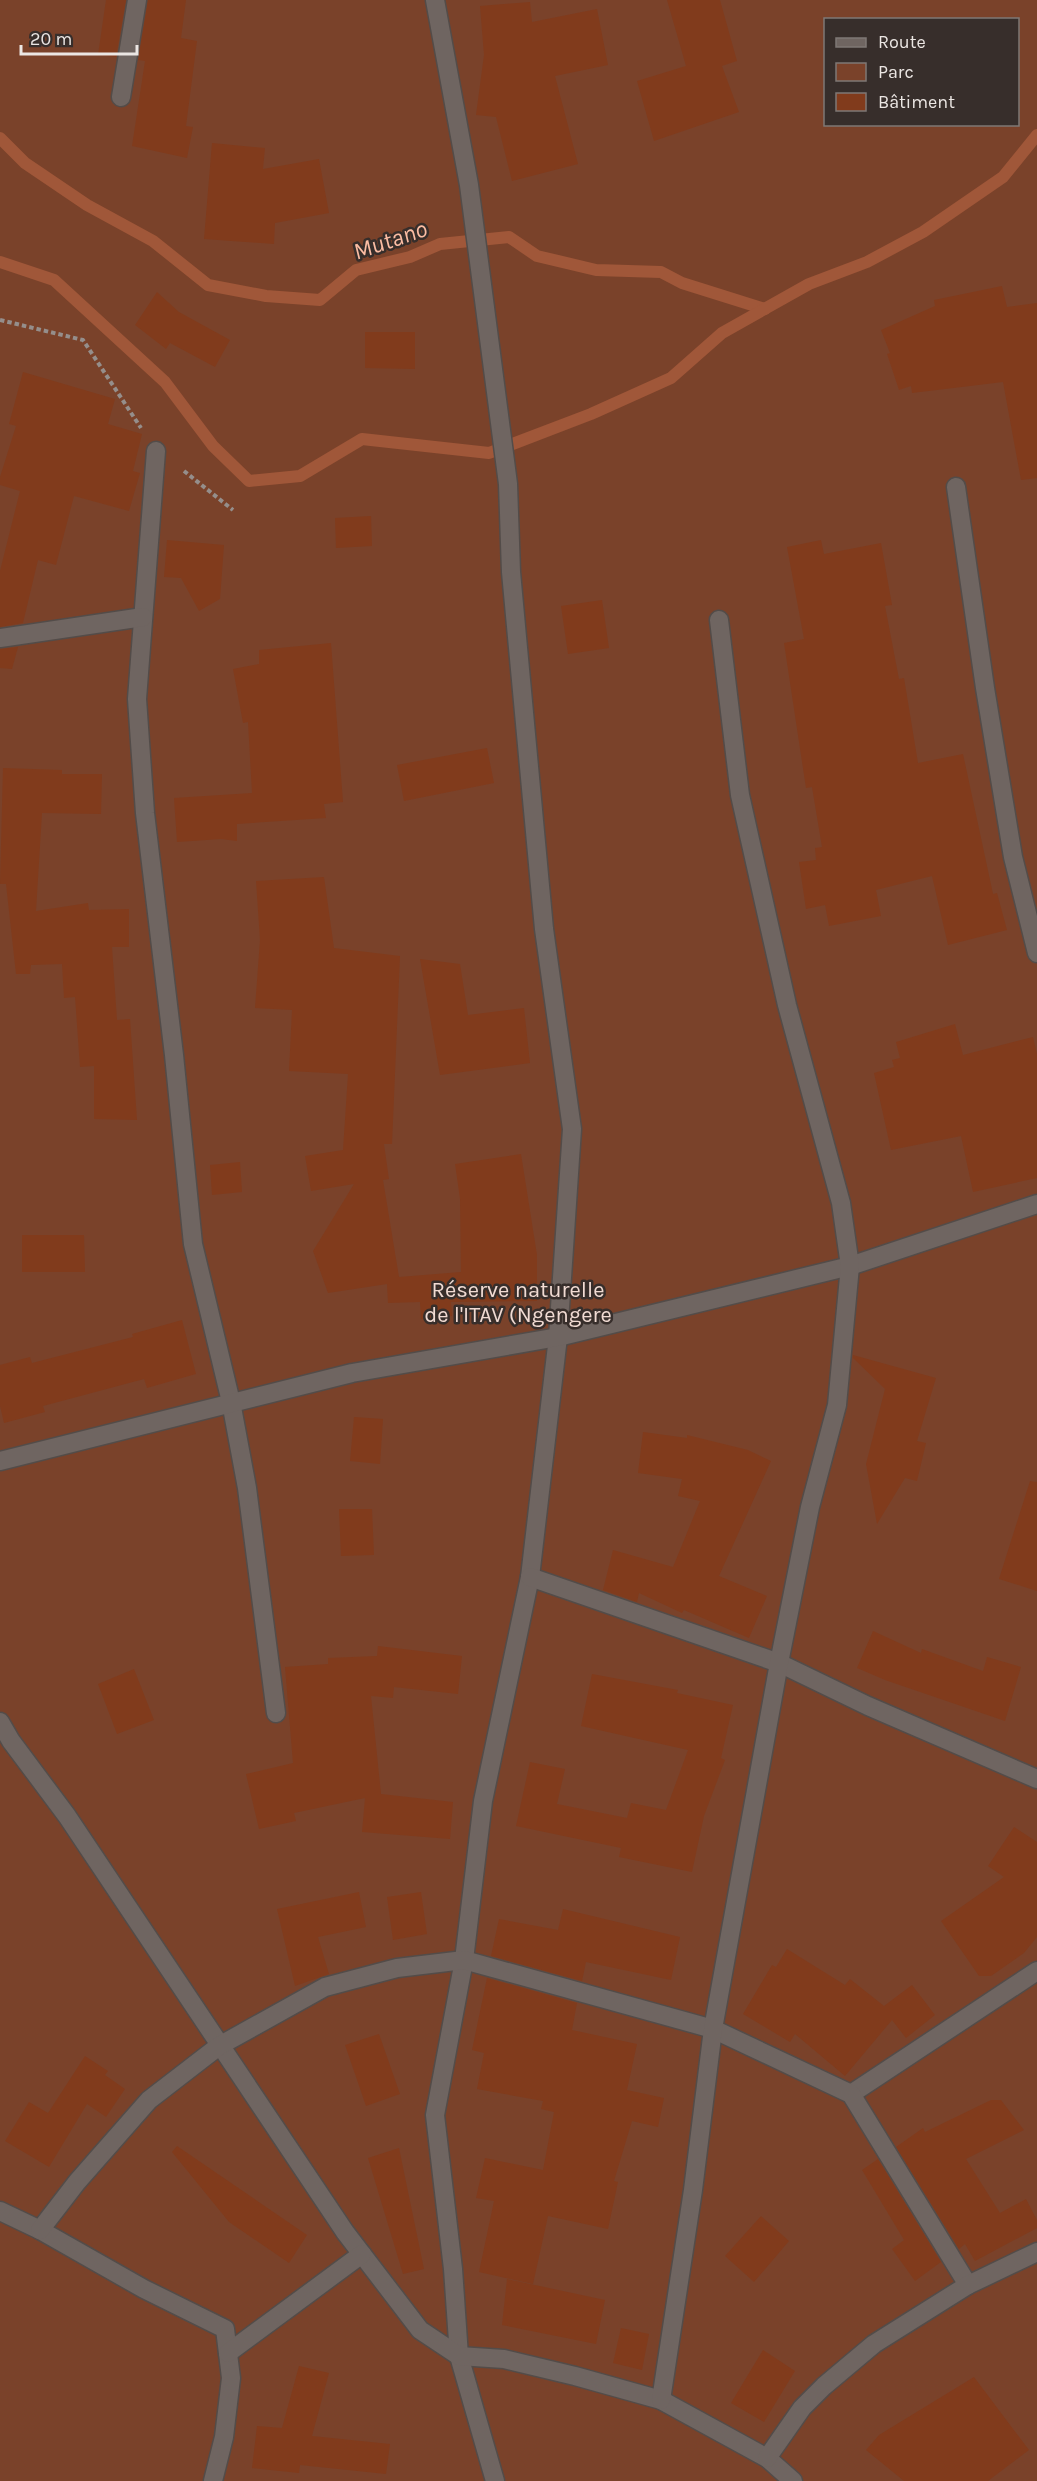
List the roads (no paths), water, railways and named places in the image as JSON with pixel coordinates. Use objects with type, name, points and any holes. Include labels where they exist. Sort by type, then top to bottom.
[{"type":"street","points":[[121,97],[136,0]]},
{"type":"street","points":[[435,0],[469,185],[508,484],[511,572],[543,929],[572,1129],[558,1337],[530,1577],[483,1801],[464,1960],[435,2115],[453,2270],[459,2356],[495,2481]]},
{"type":"street","points":[[156,451],[137,699],[145,813],[174,1056],[193,1245],[231,1401],[247,1488],[276,1713]]},
{"type":"street","points":[[956,487],[985,688],[1013,857],[1037,953]]},
{"type":"street","points":[[0,638],[143,616]]},
{"type":"street","points":[[662,2400],[693,2190],[713,2029],[779,1663],[810,1507],[837,1405],[850,1266],[841,1203],[787,1005],[740,795],[719,620]]},
{"type":"street","points":[[0,1461],[352,1372],[558,1337],[850,1266],[1037,1204]]},
{"type":"street","points":[[530,1577],[779,1663],[868,1706],[1037,1779]]},
{"type":"street","points":[[0,1722],[11,1741],[73,1826],[345,2232],[420,2330],[459,2356],[504,2359],[662,2400],[767,2458],[793,2481]]},
{"type":"street","points":[[40,2229],[77,2182],[149,2100],[219,2046],[325,1987],[397,1968],[464,1960],[713,2029],[851,2094],[968,2285]]},
{"type":"street","points":[[851,2094],[1037,1971]]},
{"type":"street","points":[[0,2211],[40,2229],[144,2289],[225,2329],[231,2378],[224,2438],[213,2481]]},
{"type":"street","points":[[767,2458],[802,2408],[824,2386],[874,2344],[968,2285],[1037,2252]]},
{"type":"street","points":[[228,2353],[362,2254]]},
{"type":"waterway","points":[[0,262],[54,280],[165,382],[213,446],[249,481],[300,476],[362,439],[489,453],[591,414],[671,378],[722,333],[809,284],[867,262],[923,232],[1003,177],[1037,135]]},
{"type":"waterway","name":"Mutano","points":[[0,138],[25,163],[87,205],[153,241],[208,285],[266,296],[320,300],[356,270],[410,257],[440,244],[509,237],[537,256],[596,270],[661,272],[682,283],[765,309]]},
{"type":"park label","name":"Réserve naturelle de l'ITAV (Ngengere","points":[[518,1302]]}]
